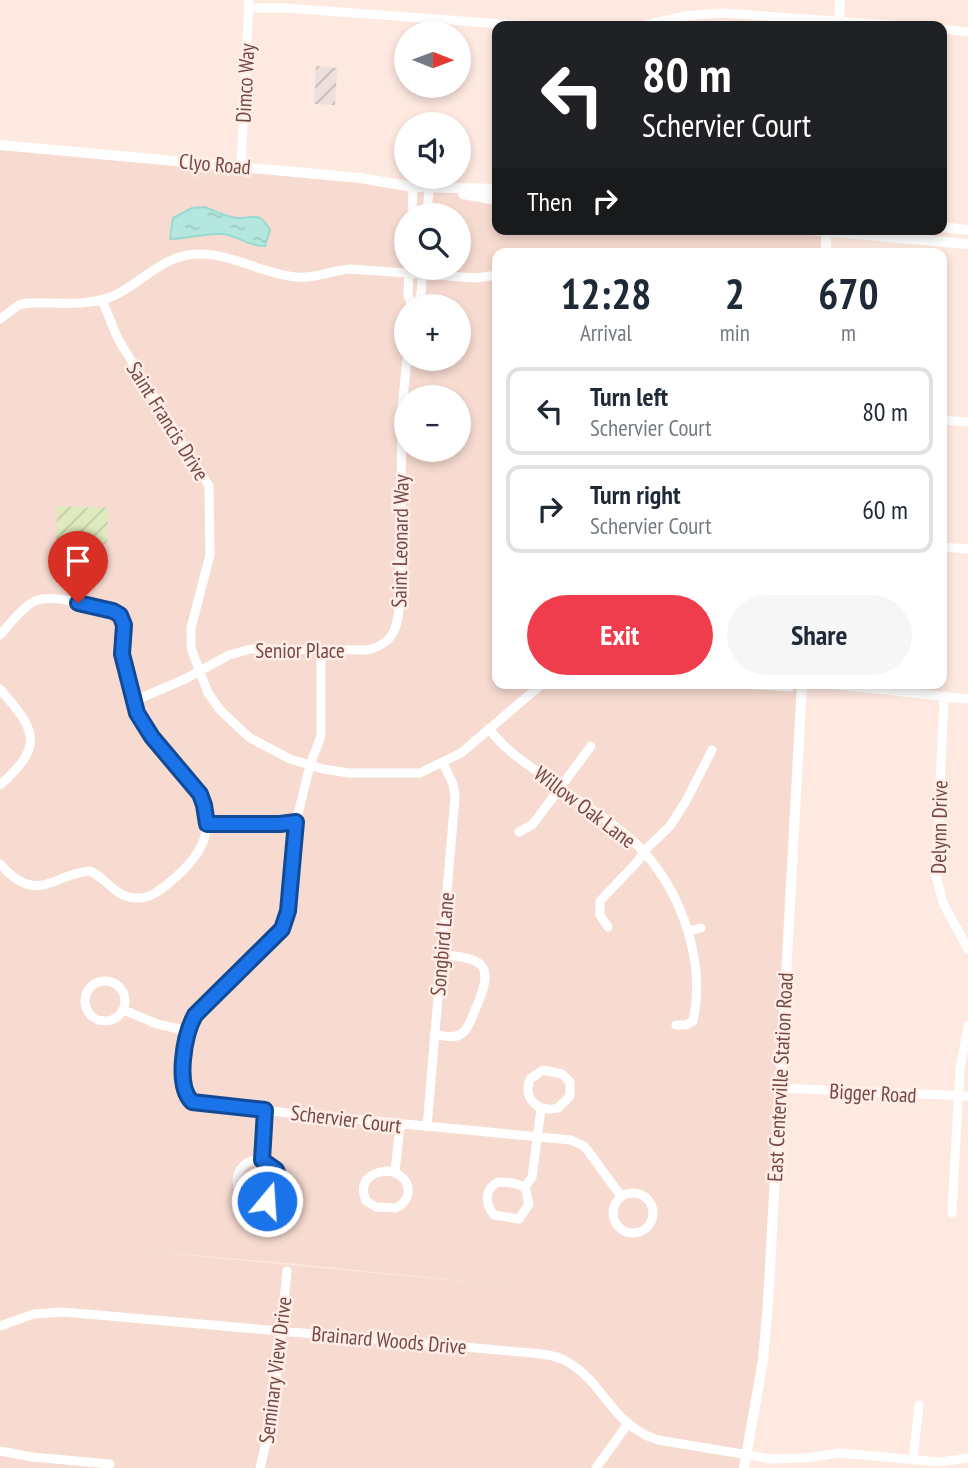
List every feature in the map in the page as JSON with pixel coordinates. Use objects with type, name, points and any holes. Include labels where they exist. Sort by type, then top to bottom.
[{"type":"street","points":[[839,21],[840,0]]},
{"type":"street","points":[[249,4],[492,23]]},
{"type":"street","name":"Dimco Way","points":[[241,166],[249,4]]},
{"type":"street","points":[[663,21],[723,13],[816,21]]},
{"type":"street","points":[[947,30],[968,32]]},
{"type":"street","name":"Clyo Road","points":[[0,145],[241,166],[394,184]]},
{"type":"street","name":"Clyo Road","points":[[435,189],[492,199]]},
{"type":"street","name":"Clyo Road","points":[[471,189],[492,189]]},
{"type":"street","points":[[947,228],[968,230]]},
{"type":"street","points":[[877,235],[968,244]]},
{"type":"street","points":[[0,319],[19,305],[28,303],[102,300],[126,289],[169,261],[203,254],[221,256],[299,278],[345,269],[394,270]]},
{"type":"street","points":[[471,277],[492,276]]},
{"type":"street","name":"Saint Francis Drive","points":[[102,300],[118,339],[209,486],[210,555],[191,628],[191,648],[208,693],[221,711],[250,738],[289,759],[310,765],[349,773],[420,773],[461,753],[536,689]]},
{"type":"street","name":"Saint Leonard Way","points":[[390,638],[396,630],[400,607],[402,408],[406,371]]},
{"type":"street","points":[[947,420],[968,422]]},
{"type":"street","points":[[947,547],[968,549]]},
{"type":"street","points":[[0,635],[35,601],[58,598],[120,615],[124,625],[122,654],[137,713],[147,730],[200,794],[207,824],[203,844],[192,861],[161,890],[138,899],[122,895],[90,871],[52,884],[34,885],[14,877],[0,864]]},
{"type":"street","name":"Senior Place","points":[[134,701],[185,679],[229,655],[251,649],[367,650],[377,648],[390,638]]},
{"type":"street","name":"Schervier Court","points":[[321,650],[321,736],[310,765],[296,822],[288,911],[282,929],[202,1008],[188,1031],[183,1087],[187,1098],[195,1104],[571,1140],[584,1146],[621,1196]]},
{"type":"street","points":[[0,689],[24,718],[31,741],[21,766],[0,785]]},
{"type":"street","name":"East Centerville Station Road","points":[[744,1468],[763,1360],[802,689]]},
{"type":"street","points":[[873,689],[968,699]]},
{"type":"street","name":"Delynn Drive","points":[[944,697],[936,874],[943,903],[968,949]]},
{"type":"street","name":"Willow Oak Lane","points":[[489,729],[510,751],[644,851],[669,888],[689,931],[694,960],[693,1021],[686,1025],[676,1025]]},
{"type":"street","points":[[519,832],[533,824],[591,746]]},
{"type":"street","points":[[608,927],[600,915],[600,901],[670,826],[712,750]]},
{"type":"street","name":"Songbird Lane","points":[[427,1127],[456,796],[443,763]]},
{"type":"street","points":[[207,824],[296,822]]},
{"type":"street","points":[[689,931],[701,928]]},
{"type":"street","points":[[434,1034],[455,1036],[465,1031],[487,981],[485,971],[474,961],[441,955]]},
{"type":"street","points":[[112,981],[124,993],[124,1010],[116,1019],[104,1022],[89,1013],[84,1002],[95,982],[112,981]]},
{"type":"street","points":[[124,1010],[157,1024],[188,1031]]},
{"type":"street","points":[[952,1213],[964,1097],[961,1060],[968,1026]]},
{"type":"street","points":[[543,1070],[566,1077],[571,1088],[567,1101],[558,1108],[541,1109],[529,1097],[530,1079],[543,1070]]},
{"type":"street","name":"Bigger Road","points":[[779,1087],[964,1097]]},
{"type":"street","points":[[525,1187],[498,1182],[492,1185],[487,1196],[488,1209],[494,1215],[519,1219],[529,1204],[525,1187],[532,1177],[541,1109]]},
{"type":"street","points":[[262,1160],[265,1110]]},
{"type":"street","points":[[395,1172],[400,1125]]},
{"type":"street","points":[[262,1160],[276,1170],[279,1175],[279,1188],[267,1201],[246,1199],[238,1190],[238,1173],[250,1161],[262,1160]]},
{"type":"street","points":[[377,1172],[395,1172],[408,1185],[405,1202],[390,1209],[369,1204],[363,1188],[368,1177],[377,1172]]},
{"type":"street","points":[[633,1192],[649,1200],[653,1217],[648,1227],[636,1233],[623,1231],[618,1226],[613,1214],[621,1196],[633,1192]]},
{"type":"street","name":"Seminary View Drive","points":[[260,1468],[273,1414],[287,1271]]},
{"type":"street","name":"Brainard Woods Drive","points":[[0,1325],[34,1314],[63,1312],[551,1355],[582,1373],[627,1425],[658,1440],[786,1459],[850,1452],[940,1462],[968,1458]]},
{"type":"street","points":[[913,1460],[919,1405]]},
{"type":"street","points":[[596,1468],[627,1425]]},
{"type":"street","points":[[0,1451],[32,1457],[110,1464]]},
{"type":"shaded area","points":[[316,66],[337,68],[335,105],[314,104]]},
{"type":"shaded area","points":[[0,145],[394,184],[394,189],[435,189],[492,199],[492,235],[826,235],[826,248],[492,248],[492,689],[802,689],[768,1303],[742,1468],[0,1468]],"holes":[[[143,1251],[287,1263],[501,1285]]]},
{"type":"green space","points":[[57,506],[108,508],[107,544],[56,543]]},
{"type":"water","points":[[205,207],[233,217],[259,218],[270,230],[265,246],[222,234],[170,239],[173,218],[192,208]]},
{"type":"route","points":[[78,603],[120,615],[124,625],[122,654],[137,713],[152,737],[200,794],[207,824],[296,822],[288,911],[282,929],[195,1015],[188,1031],[184,1052],[183,1087],[187,1098],[192,1102],[265,1110],[262,1160],[272,1165],[280,1182],[276,1193],[267,1201]]}]
